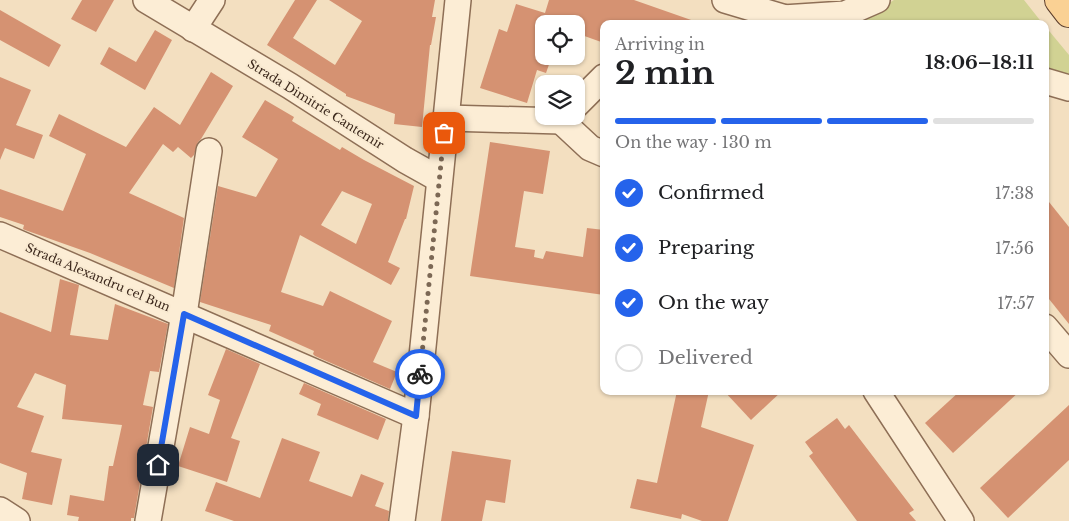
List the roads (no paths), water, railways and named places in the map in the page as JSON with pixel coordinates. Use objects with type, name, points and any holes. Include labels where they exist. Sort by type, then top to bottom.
[{"type":"main road","points":[[1059,0],[1069,13]]},
{"type":"street","name":"Strada Dimitrie Cantemir","points":[[146,0],[290,86],[405,160],[439,179]]},
{"type":"street","points":[[193,29],[212,0]]},
{"type":"street","points":[[402,521],[416,416],[458,0]]},
{"type":"street","points":[[725,0],[791,20]]},
{"type":"street","points":[[801,20],[845,14],[877,0]]},
{"type":"street","points":[[585,97],[600,81]]},
{"type":"street","points":[[1049,82],[1069,88]]},
{"type":"street","points":[[446,118],[535,115]]},
{"type":"street","points":[[575,125],[590,148],[600,152]]},
{"type":"street","points":[[148,521],[184,314],[209,151]]},
{"type":"street","name":"Strada Alexandru cel Bun","points":[[0,235],[416,416]]},
{"type":"street","points":[[1049,332],[1069,355]]},
{"type":"street","points":[[879,395],[961,521]]},
{"type":"street","points":[[0,510],[17,521]]}]
